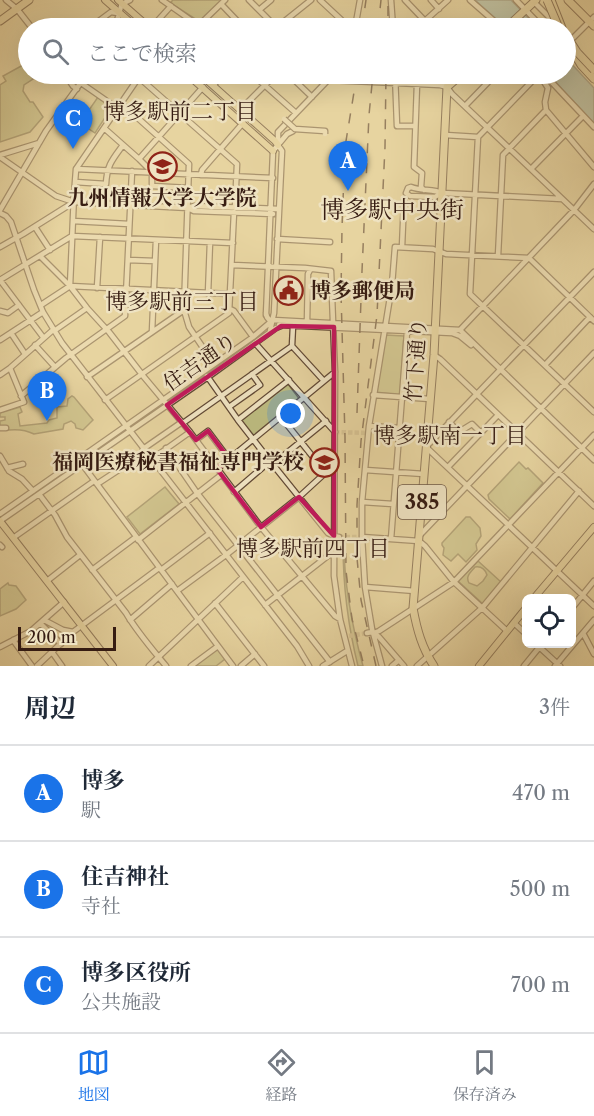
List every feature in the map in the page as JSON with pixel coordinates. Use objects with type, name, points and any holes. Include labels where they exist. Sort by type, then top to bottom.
[{"type":"highway","points":[[0,21],[29,0]]},
{"type":"highway","points":[[549,0],[557,18]]},
{"type":"highway","points":[[568,0],[592,22]]},
{"type":"highway","points":[[516,18],[535,1]]},
{"type":"highway","points":[[576,51],[594,68]]},
{"type":"highway","points":[[576,55],[594,77]]},
{"type":"highway","points":[[447,87],[450,84]]},
{"type":"highway","name":"竹下通り","points":[[434,666],[419,638],[414,609],[434,355],[447,87]]},
{"type":"main road","points":[[105,0],[126,18]]},
{"type":"main road","points":[[120,1],[139,18]]},
{"type":"main road","points":[[199,84],[243,123],[278,149]]},
{"type":"main road","points":[[213,85],[275,141],[278,149]]},
{"type":"main road","points":[[0,521],[113,666]]},
{"type":"main road","points":[[537,594],[594,526]]},
{"type":"main road","points":[[480,666],[522,613]]},
{"type":"street","points":[[6,0],[24,18]]},
{"type":"street","points":[[118,18],[120,1],[130,0]]},
{"type":"street","points":[[162,0],[188,18]]},
{"type":"street","points":[[250,0],[266,18]]},
{"type":"street","points":[[259,10],[271,0]]},
{"type":"street","points":[[286,18],[311,0]]},
{"type":"street","points":[[320,0],[340,18]]},
{"type":"street","points":[[391,0],[392,18]]},
{"type":"street","points":[[405,0],[422,18]]},
{"type":"street","points":[[430,0],[439,9]]},
{"type":"street","points":[[428,18],[448,0]]},
{"type":"street","points":[[470,0],[492,18]]},
{"type":"street","points":[[516,0],[533,18]]},
{"type":"street","points":[[356,18],[358,1]]},
{"type":"street","points":[[535,1],[551,18]]},
{"type":"street","points":[[208,18],[223,2],[236,18]]},
{"type":"street","points":[[158,18],[170,4]]},
{"type":"street","points":[[103,18],[111,12],[120,13]]},
{"type":"street","points":[[576,34],[592,22]]},
{"type":"street","points":[[72,84],[76,88]]},
{"type":"street","points":[[80,84],[39,143],[0,212],[11,222],[43,312],[70,355],[297,646],[309,666]]},
{"type":"street","points":[[82,84],[117,108]]},
{"type":"street","points":[[70,286],[76,169],[132,84]]},
{"type":"street","points":[[105,400],[229,313],[230,309],[237,164],[149,84]]},
{"type":"street","points":[[298,84],[312,97]]},
{"type":"street","points":[[270,332],[274,313],[279,212],[278,132],[324,84]]},
{"type":"street","points":[[383,84],[447,87],[594,229]]},
{"type":"street","points":[[417,84],[414,167],[422,173],[421,186],[424,190]]},
{"type":"street","points":[[465,106],[486,84]]},
{"type":"street","points":[[529,84],[478,137],[470,294],[594,412]]},
{"type":"street","points":[[545,84],[548,88],[546,110],[594,167]]},
{"type":"street","points":[[553,84],[594,127]]},
{"type":"street","points":[[241,110],[265,85],[296,113]]},
{"type":"street","points":[[395,86],[397,126],[415,126]]},
{"type":"street","points":[[139,159],[203,87]]},
{"type":"street","points":[[121,103],[189,164],[184,310],[187,321],[214,364]]},
{"type":"street","points":[[498,256],[503,155],[546,110]]},
{"type":"street","points":[[531,169],[583,116]]},
{"type":"street","points":[[284,119],[294,132]]},
{"type":"street","points":[[201,175],[202,170],[243,123]]},
{"type":"street","points":[[104,128],[152,172],[152,186],[189,188]]},
{"type":"street","points":[[278,149],[288,134],[294,132],[325,131],[323,136]]},
{"type":"street","points":[[444,135],[478,137]]},
{"type":"street","points":[[0,156],[39,143]]},
{"type":"street","points":[[75,182],[106,184],[107,170],[123,145]]},
{"type":"street","name":"住吉通り","points":[[0,514],[130,431],[208,377],[254,340],[264,327],[273,178],[278,149]]},
{"type":"street","points":[[0,156],[56,196],[74,202],[188,208],[194,211],[279,212]]},
{"type":"street","points":[[76,169],[273,178]]},
{"type":"street","points":[[21,396],[70,355],[125,316],[132,171]]},
{"type":"street","points":[[384,328],[407,332],[460,330],[574,210],[594,184]]},
{"type":"street","points":[[441,193],[435,197],[411,196],[406,193],[411,187],[436,190],[441,193],[562,199]]},
{"type":"street","points":[[402,247],[404,200]]},
{"type":"street","points":[[0,247],[74,202]]},
{"type":"street","points":[[588,223],[594,217]]},
{"type":"street","points":[[73,221],[129,224]]},
{"type":"street","points":[[35,227],[50,250]]},
{"type":"street","points":[[44,337],[0,280],[72,236],[233,243]]},
{"type":"street","points":[[97,288],[100,237]]},
{"type":"street","points":[[277,239],[330,242]]},
{"type":"street","points":[[152,332],[156,240]]},
{"type":"street","points":[[208,294],[210,242]]},
{"type":"street","points":[[382,666],[365,587],[362,502],[373,395],[392,285],[395,247],[433,249],[446,254],[529,258],[592,319],[545,365]]},
{"type":"street","points":[[40,256],[70,286],[107,329],[190,432],[261,527],[335,616],[340,619]]},
{"type":"street","points":[[128,260],[155,261]]},
{"type":"street","points":[[232,265],[331,271],[335,372],[336,536],[333,554],[334,576],[340,619],[352,666]]},
{"type":"street","points":[[306,322],[310,270]]},
{"type":"street","points":[[594,272],[426,447],[594,606]]},
{"type":"street","points":[[40,305],[70,286],[230,294]]},
{"type":"street","points":[[0,311],[8,313],[19,305]]},
{"type":"street","points":[[0,375],[44,337],[87,308]]},
{"type":"street","points":[[230,309],[234,311],[271,360],[335,432]]},
{"type":"street","points":[[87,377],[184,310]]},
{"type":"street","points":[[0,340],[43,312]]},
{"type":"street","points":[[266,313],[272,322]]},
{"type":"street","points":[[274,313],[276,319],[281,323],[306,322],[452,333],[460,336],[500,370]]},
{"type":"street","points":[[264,327],[272,322],[293,326],[333,325]]},
{"type":"street","name":"住吉通り","points":[[0,521],[39,495],[126,426],[214,364],[270,332],[281,323]]},
{"type":"street","points":[[293,326],[292,346],[324,381]]},
{"type":"street","points":[[460,330],[594,460]]},
{"type":"street","points":[[391,539],[407,332]]},
{"type":"street","points":[[11,333],[25,354]]},
{"type":"street","points":[[35,345],[56,367]]},
{"type":"street","points":[[13,538],[292,346]]},
{"type":"street","points":[[362,537],[420,538],[594,353]]},
{"type":"street","points":[[434,355],[594,506]]},
{"type":"street","points":[[589,358],[594,363]]},
{"type":"street","points":[[0,410],[24,402],[10,368]]},
{"type":"street","points":[[204,372],[253,440],[299,498],[328,533],[336,536]]},
{"type":"street","points":[[217,469],[335,372]]},
{"type":"street","points":[[229,407],[260,385],[252,374]]},
{"type":"street","points":[[238,420],[289,380]]},
{"type":"street","points":[[373,395],[430,399]]},
{"type":"street","points":[[448,467],[498,415]]},
{"type":"street","points":[[281,417],[325,472]]},
{"type":"street","points":[[234,492],[326,421]]},
{"type":"street","points":[[449,422],[459,432],[472,424],[481,433]]},
{"type":"street","points":[[369,426],[399,428]]},
{"type":"street","points":[[196,440],[208,431],[229,459]]},
{"type":"street","points":[[152,459],[190,432]]},
{"type":"street","points":[[374,633],[454,582],[594,435]]},
{"type":"street","points":[[166,448],[197,493],[330,662]]},
{"type":"street","points":[[0,456],[7,468],[33,491]]},
{"type":"street","points":[[80,462],[233,666]]},
{"type":"street","points":[[7,468],[23,464]]},
{"type":"street","points":[[177,591],[299,498],[335,464]]},
{"type":"street","points":[[365,470],[424,474]]},
{"type":"street","points":[[92,570],[221,475]]},
{"type":"street","points":[[417,666],[482,608],[579,491]]},
{"type":"street","points":[[39,495],[80,555],[166,666]]},
{"type":"street","points":[[362,502],[393,504]]},
{"type":"street","points":[[13,640],[34,666],[73,632],[210,533]]},
{"type":"street","points":[[420,538],[454,582],[507,631]]},
{"type":"street","points":[[265,605],[333,554]]},
{"type":"street","points":[[47,581],[80,555]]},
{"type":"street","points":[[148,666],[243,577]]},
{"type":"street","points":[[576,603],[594,581]]},
{"type":"street","points":[[130,620],[172,584]]},
{"type":"street","points":[[365,587],[415,591]]},
{"type":"street","points":[[0,647],[31,631],[64,602]]},
{"type":"street","points":[[215,603],[264,666]]},
{"type":"street","points":[[543,648],[557,665],[594,620]]},
{"type":"street","points":[[42,622],[73,632]]},
{"type":"street","points":[[42,622],[61,644]]},
{"type":"street","points":[[514,623],[522,630]]},
{"type":"street","points":[[367,633],[372,632],[379,636],[404,666]]},
{"type":"street","points":[[583,633],[594,654]]},
{"type":"street","points":[[191,666],[218,646]]},
{"type":"street","points":[[524,666],[538,648]]},
{"type":"street","points":[[323,666],[347,651]]},
{"type":"street","points":[[52,652],[62,666]]},
{"type":"street","points":[[241,666],[255,654]]},
{"type":"street","points":[[392,666],[399,660]]},
{"type":"highlighted area","points":[[281,326],[334,327],[334,536],[299,497],[261,527],[217,469],[229,459],[208,431],[196,440],[167,405]]},
{"type":"shaded area","points":[[173,0],[223,0],[204,18],[194,18],[171,2]]},
{"type":"shaded area","points":[[18,68],[18,84],[26,84],[23,91],[43,117],[30,132],[0,142],[0,85],[6,81],[3,76]]},
{"type":"shaded area","points":[[98,97],[112,107],[95,133],[80,123]]},
{"type":"shaded area","points":[[385,335],[404,336],[399,395],[376,392]]},
{"type":"shaded area","points":[[288,384],[301,401],[254,437],[241,420]]},
{"type":"shaded area","points":[[72,396],[93,420],[83,430],[76,428],[71,421],[64,424],[63,429],[34,434],[22,430],[9,430],[7,426],[0,427],[0,421],[5,420],[5,417],[0,417],[0,413],[20,407],[22,412],[18,414],[20,426],[47,423],[57,418],[57,407],[67,406],[68,399]]},
{"type":"shaded area","points":[[519,462],[543,483],[510,519],[489,499],[488,495]]},
{"type":"shaded area","points":[[165,487],[179,504],[140,534],[127,517]]},
{"type":"shaded area","points":[[466,517],[470,517],[480,528],[481,536],[476,544],[477,550],[466,562],[458,554],[451,561],[443,555],[442,543]]},
{"type":"shaded area","points":[[343,544],[349,606],[363,666],[358,666],[351,636],[345,591]]},
{"type":"shaded area","points":[[478,561],[501,582],[483,604],[458,581]],"holes":[[[477,567],[482,568],[487,575],[477,586],[469,583],[468,578],[470,572]]]},
{"type":"shaded area","points":[[8,583],[16,586],[26,600],[16,609],[0,616],[0,589]]},
{"type":"shaded area","points":[[217,649],[225,659],[216,666],[193,666]]},
{"type":"water","points":[[475,0],[511,0],[528,18],[495,18]]},
{"type":"water","points":[[576,69],[594,88],[594,123],[557,84],[576,84]]},
{"type":"tunnel","points":[[335,432],[368,433]]},
{"type":"tunnel","points":[[339,537],[362,537]]},
{"type":"tunnel","points":[[349,636],[367,633]]},
{"type":"railway","points":[[363,18],[366,0]]},
{"type":"railway","points":[[379,18],[381,0]]},
{"type":"railway","points":[[388,6],[388,18]]},
{"type":"railway","points":[[355,84],[345,147],[341,293],[346,571],[352,619],[364,666]]},
{"type":"railway","points":[[357,413],[372,84]]},
{"type":"railway","points":[[376,666],[361,600],[357,558],[357,505],[361,441],[377,315],[386,84]]},
{"type":"place","name":"博多区役所","points":[[73,149]]},
{"type":"place","name":"九州情報大学大学院","points":[[162,167]]},
{"type":"place","name":"博多","points":[[348,191]]},
{"type":"place","name":"博多郵便局","points":[[289,291]]},
{"type":"place","name":"住吉神社","points":[[47,421]]},
{"type":"place","name":"福岡医療秘書福祉専門学校","points":[[325,462]]},
{"type":"district","name":"博多駅前二丁目","points":[[180,111]]},
{"type":"district","name":"博多駅中央街","points":[[392,210]]},
{"type":"district","name":"博多駅前三丁目","points":[[182,301]]},
{"type":"district","name":"博多駅南一丁目","points":[[450,435]]},
{"type":"district","name":"博多駅前四丁目","points":[[313,548]]}]
